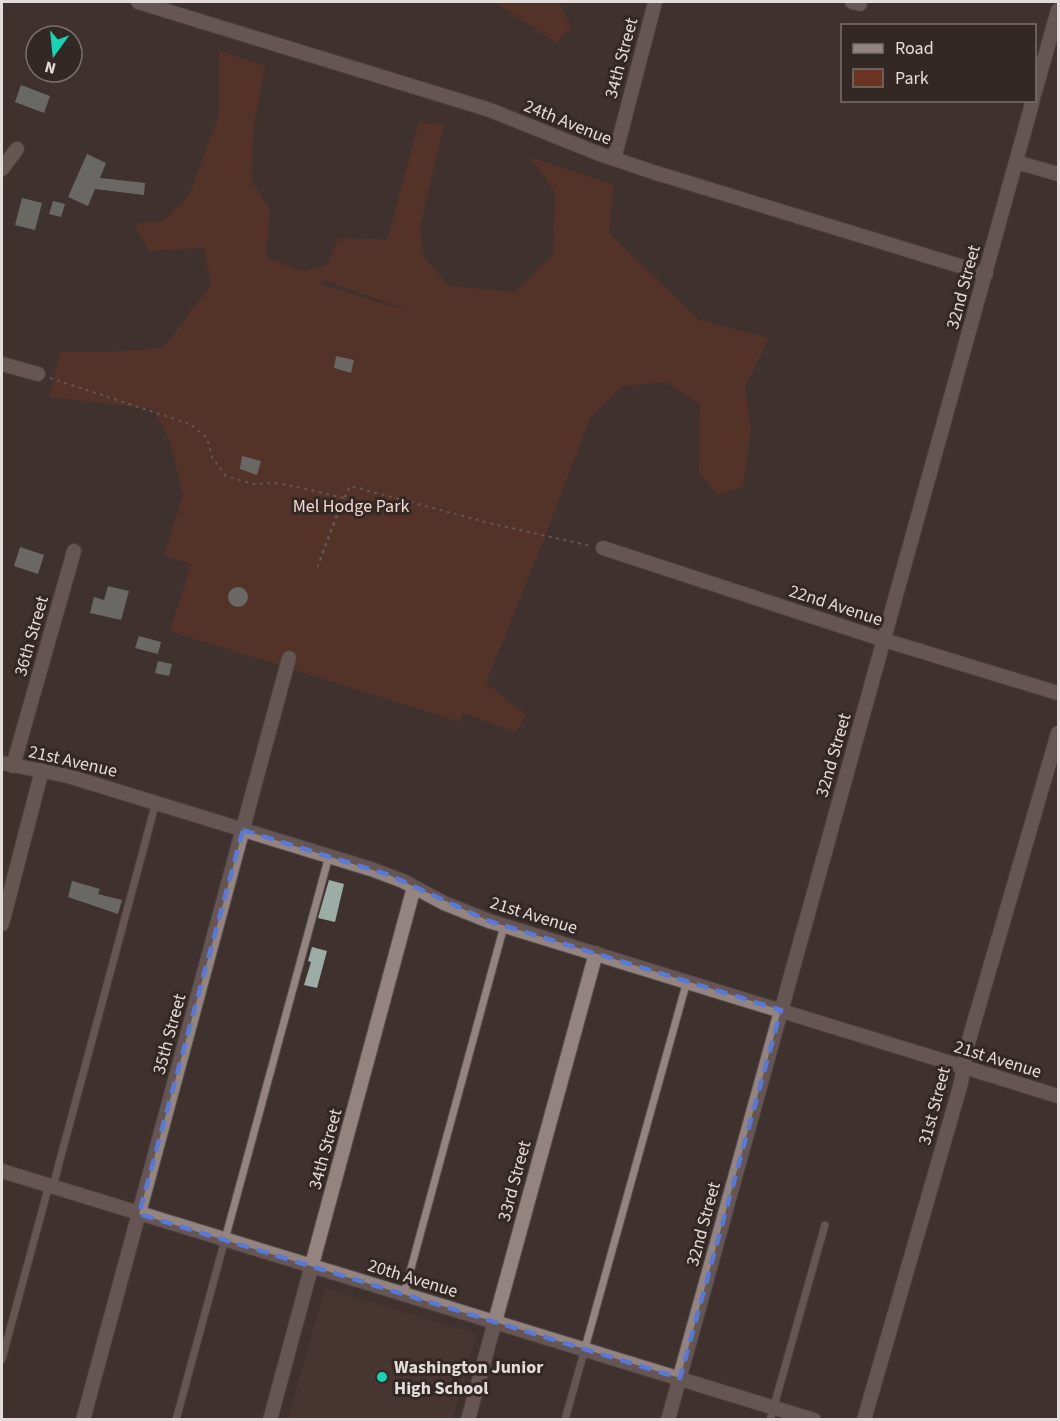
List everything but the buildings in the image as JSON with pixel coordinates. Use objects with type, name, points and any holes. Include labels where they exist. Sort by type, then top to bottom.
[{"type":"street","name":"24th Avenue","points":[[138,2],[490,110],[614,159],[986,274]]},
{"type":"street","name":"34th Street","points":[[614,159],[655,2]]},
{"type":"street","points":[[1036,91],[1059,10]]},
{"type":"street","name":"32nd Street","points":[[668,1419],[1032,102]]},
{"type":"street","points":[[2,169],[17,149]]},
{"type":"street","points":[[1016,162],[1059,174]]},
{"type":"street","points":[[2,364],[38,374]]},
{"type":"street","name":"22nd Avenue","points":[[603,548],[884,640],[1059,693]]},
{"type":"street","name":"36th Street","points":[[7,764],[74,551]]},
{"type":"street","name":"35th Street","points":[[83,1419],[289,658]]},
{"type":"street","name":"31st Street","points":[[864,1419],[961,1083],[966,1050],[1059,733]]},
{"type":"street","name":"21st Avenue","points":[[7,764],[68,776],[329,856],[389,875],[444,903],[505,925],[1059,1096]]},
{"type":"street","points":[[2,924],[42,770]]},
{"type":"street","name":"34th Street","points":[[270,1419],[414,887]]},
{"type":"street","name":"33rd Street","points":[[468,1419],[596,953]]},
{"type":"street","name":"20th Avenue","points":[[2,1171],[680,1378],[771,1413],[814,1419]]},
{"type":"lane","points":[[2,1359],[156,802]]},
{"type":"lane","points":[[176,1419],[329,856]]},
{"type":"lane","points":[[404,1294],[505,925]]},
{"type":"lane","points":[[565,1419],[687,981]]},
{"type":"lane","points":[[771,1413],[825,1225]]},
{"type":"path","points":[[38,374],[190,424],[207,438],[212,457],[225,476],[254,484],[274,483],[344,498]]},
{"type":"path","points":[[344,498],[318,566],[330,530],[344,498],[350,486],[493,524],[603,548]]},
{"type":"highlighted area","points":[[243,830],[389,875],[489,921],[781,1010],[680,1378],[139,1214]]},
{"type":"shaded area","name":"Washington Junior High School","points":[[325,1288],[477,1334],[453,1419],[288,1419]]},
{"type":"green space","points":[[494,2],[559,2],[571,27],[557,43]]},
{"type":"green space","name":"Mel Hodge Park","points":[[219,51],[265,66],[254,126],[251,180],[270,209],[266,257],[301,271],[326,266],[339,238],[387,240],[419,122],[444,125],[420,227],[424,257],[449,286],[515,292],[553,254],[555,192],[530,157],[614,185],[609,233],[699,320],[769,338],[745,387],[751,431],[743,487],[717,495],[699,471],[700,404],[665,382],[622,386],[590,418],[486,683],[526,715],[516,732],[463,713],[460,722],[170,631],[191,564],[164,555],[183,495],[170,442],[153,409],[49,397],[60,352],[163,348],[211,285],[204,248],[149,251],[134,224],[164,221],[189,195],[219,115]],"holes":[[[324,280],[410,312],[320,284]]]},
{"type":"place","name":"Washington Junior High School","points":[[382,1377]]}]
